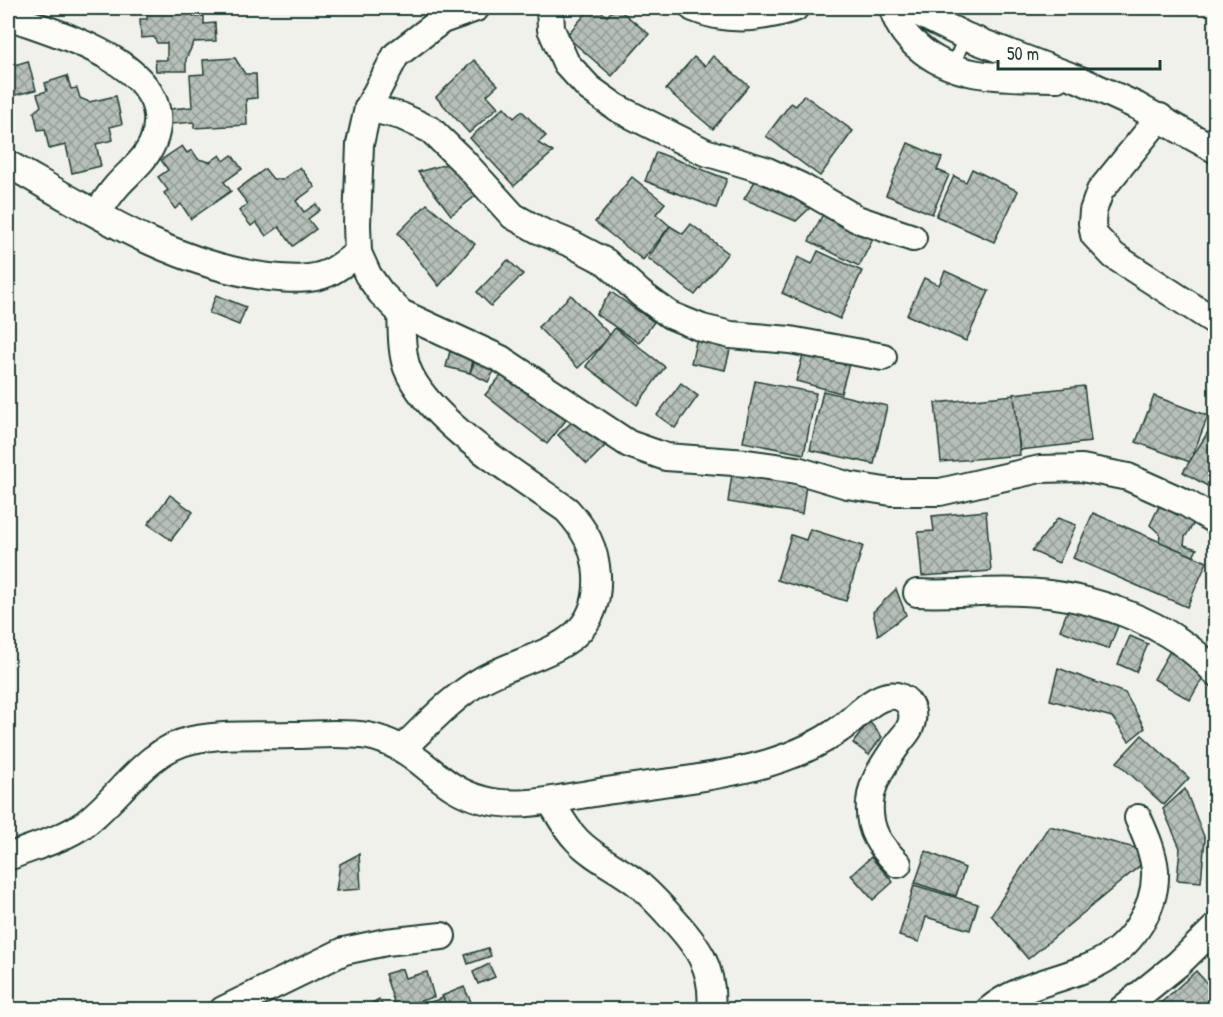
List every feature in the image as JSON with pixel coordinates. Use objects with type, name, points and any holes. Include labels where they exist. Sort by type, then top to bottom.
[{"type":"street","points":[[476,8],[442,20],[396,55],[368,108],[360,144],[358,253],[368,275],[381,293],[401,313],[501,359],[629,444],[666,457],[747,463],[797,470],[847,485],[891,492],[940,492],[1040,469],[1082,468],[1128,477],[1186,503],[1215,520]]},
{"type":"street","points":[[550,8],[551,28],[566,63],[589,88],[616,108],[705,152],[765,170],[800,186],[857,219],[913,238]]},
{"type":"street","points":[[693,8],[716,15],[780,12],[795,8]]},
{"type":"street","points":[[893,8],[896,21],[905,36],[935,61],[952,69],[998,76],[1078,79]]},
{"type":"street","points":[[909,8],[965,36],[1078,79],[1137,105],[1215,150]]},
{"type":"street","points":[[8,16],[66,37],[122,64],[137,76],[149,91],[156,107],[158,123],[153,143],[143,159],[114,190],[97,213]]},
{"type":"street","points":[[1123,163],[1137,105]]},
{"type":"street","points":[[368,108],[401,116],[431,130],[464,160],[513,216],[606,262],[640,294],[670,315],[702,328],[731,335],[790,340],[884,357]]},
{"type":"street","points":[[1160,117],[1100,191],[1095,201],[1092,223],[1094,235],[1114,256],[1215,322]]},
{"type":"street","points":[[8,164],[135,235],[186,257],[246,274],[293,280],[328,273],[358,253]]},
{"type":"street","points":[[401,313],[403,350],[407,367],[416,386],[457,431],[567,510],[582,526],[591,545],[597,588],[592,612],[582,628],[563,644],[483,680],[451,702],[402,749]]},
{"type":"street","points":[[917,593],[947,595],[1022,592],[1058,595],[1104,607],[1175,637],[1202,657],[1215,673]]},
{"type":"street","points":[[8,857],[82,825],[152,759],[173,746],[191,740],[227,736],[339,734],[367,736],[402,749],[433,774],[465,794],[486,801],[516,805],[551,802],[746,770],[801,751],[839,730],[880,699],[893,696],[909,704],[912,713],[910,727],[878,773],[870,801],[871,825],[881,847],[898,864]]},
{"type":"street","points":[[551,802],[564,825],[578,841],[639,884],[687,934],[704,960],[710,976],[711,1010]]},
{"type":"street","points":[[989,1010],[1017,992],[1092,966],[1111,956],[1133,936],[1146,913],[1154,889],[1155,870],[1150,845],[1138,818]]},
{"type":"street","points":[[1121,1010],[1178,964],[1215,927]]},
{"type":"street","points":[[223,1010],[344,951],[386,942],[442,936]]},
{"type":"lane","points":[[952,69],[965,36]]},
{"type":"building","points":[[147,8],[186,8],[194,17],[204,16],[204,24],[215,23],[216,41],[194,42],[186,59],[186,71],[156,71],[155,60],[167,60],[167,43],[157,43],[154,37],[141,38],[140,19],[147,19]]},
{"type":"building","points":[[591,8],[597,8],[607,16],[617,8],[649,34],[612,76],[566,36]]},
{"type":"building","points":[[713,56],[749,86],[713,129],[666,89],[694,57],[705,66]]},
{"type":"building","points":[[235,58],[245,74],[256,74],[257,98],[246,99],[247,125],[194,128],[194,122],[171,124],[170,109],[192,107],[190,75],[204,74],[203,60]]},
{"type":"building","points":[[474,60],[498,85],[487,95],[498,107],[469,133],[436,97]]},
{"type":"building","points":[[28,61],[36,90],[11,96],[13,104],[8,106],[8,67]]},
{"type":"building","points":[[67,76],[71,89],[77,88],[80,98],[89,102],[116,96],[122,124],[110,127],[113,140],[96,144],[101,166],[72,173],[66,145],[49,149],[45,129],[38,130],[34,112],[41,106],[37,94],[47,91],[45,83]]},
{"type":"building","points":[[804,95],[853,131],[820,176],[766,136],[791,103],[796,106]]},
{"type":"building","points":[[504,107],[514,118],[522,111],[546,136],[538,143],[553,152],[514,186],[470,138]]},
{"type":"building","points":[[908,143],[942,158],[937,170],[949,175],[932,214],[886,195]]},
{"type":"building","points":[[182,146],[187,153],[192,150],[198,159],[210,162],[220,155],[224,161],[232,155],[242,169],[224,182],[231,191],[191,219],[181,204],[175,209],[164,193],[168,190],[158,177],[168,170],[161,160]]},
{"type":"building","points":[[656,152],[727,179],[716,208],[645,181]]},
{"type":"building","points":[[454,162],[478,194],[451,215],[418,172]]},
{"type":"building","points":[[300,167],[315,187],[296,201],[304,212],[316,204],[320,210],[308,219],[316,229],[293,246],[279,227],[266,236],[256,222],[251,226],[239,211],[248,204],[237,190],[265,169],[273,179],[283,179]]},
{"type":"building","points":[[972,169],[1018,191],[994,242],[936,216],[954,176],[966,182]]},
{"type":"building","points":[[632,177],[665,203],[656,214],[670,226],[643,260],[595,222]]},
{"type":"building","points":[[757,178],[812,206],[796,221],[744,199]]},
{"type":"building","points":[[427,204],[475,244],[439,286],[398,233]]},
{"type":"building","points":[[823,214],[873,239],[859,266],[809,241]]},
{"type":"building","points":[[691,224],[728,253],[695,295],[648,258],[670,226],[683,234]]},
{"type":"building","points":[[818,251],[862,271],[840,319],[782,293],[798,257],[812,264]]},
{"type":"building","points":[[508,260],[523,274],[491,306],[477,292]]},
{"type":"building","points":[[945,271],[989,291],[966,341],[907,315],[924,278],[939,285]]},
{"type":"building","points":[[611,292],[654,322],[639,343],[596,314]]},
{"type":"building","points":[[216,295],[246,307],[239,325],[209,313]]},
{"type":"building","points":[[571,295],[611,336],[578,368],[538,327]]},
{"type":"building","points":[[615,328],[665,367],[637,405],[586,366]]},
{"type":"building","points":[[697,338],[731,346],[725,370],[691,363]]},
{"type":"building","points":[[451,347],[475,353],[470,373],[446,367]]},
{"type":"building","points":[[804,351],[849,364],[841,393],[796,381]]},
{"type":"building","points":[[477,355],[498,364],[488,382],[470,373]]},
{"type":"building","points":[[505,371],[566,420],[547,444],[485,395]]},
{"type":"building","points":[[755,381],[816,393],[804,454],[743,442]]},
{"type":"building","points":[[681,383],[698,396],[675,428],[657,415]]},
{"type":"building","points":[[1084,386],[1091,442],[1020,450],[1013,394]]},
{"type":"building","points":[[823,391],[887,406],[874,464],[810,450]]},
{"type":"building","points":[[1014,395],[1020,455],[941,462],[935,403]]},
{"type":"building","points":[[1154,396],[1208,416],[1190,462],[1136,442]]},
{"type":"building","points":[[577,417],[605,446],[587,464],[558,435]]},
{"type":"building","points":[[1216,419],[1216,491],[1183,472]]},
{"type":"building","points":[[732,474],[806,485],[802,514],[728,502]]},
{"type":"building","points":[[170,495],[193,512],[171,540],[148,524]]},
{"type":"building","points":[[1162,500],[1196,520],[1185,537],[1184,545],[1197,549],[1192,559],[1159,545],[1160,534],[1150,525]]},
{"type":"building","points":[[986,511],[991,571],[922,576],[918,532],[934,531],[932,516]]},
{"type":"building","points":[[1093,513],[1207,562],[1187,607],[1073,558]]},
{"type":"building","points":[[1058,518],[1076,525],[1059,563],[1032,551]]},
{"type":"building","points":[[810,529],[863,546],[846,601],[777,580],[791,535],[806,540]]},
{"type":"building","points":[[896,589],[906,615],[878,635],[873,612]]},
{"type":"building","points":[[1070,604],[1119,623],[1109,649],[1060,630]]},
{"type":"building","points":[[1130,636],[1148,644],[1136,672],[1118,664]]},
{"type":"building","points":[[1171,649],[1207,670],[1190,700],[1154,679]]},
{"type":"building","points":[[1058,668],[1125,693],[1145,728],[1129,741],[1112,717],[1050,700]]},
{"type":"building","points":[[869,721],[882,737],[869,755],[853,743]]},
{"type":"building","points":[[1142,735],[1189,778],[1164,805],[1117,762]]},
{"type":"building","points":[[1211,776],[1216,776],[1216,809],[1215,809]]},
{"type":"building","points":[[1185,789],[1205,839],[1201,882],[1177,880],[1180,848],[1163,809]]},
{"type":"building","points":[[1049,826],[1155,853],[1028,959],[991,915]]},
{"type":"building","points":[[926,851],[965,868],[956,896],[915,883]]},
{"type":"building","points":[[359,854],[361,889],[336,891],[340,864]]},
{"type":"building","points":[[871,857],[893,882],[873,900],[851,875]]},
{"type":"building","points":[[914,885],[978,904],[970,930],[926,917],[919,942],[899,936]]},
{"type":"building","points":[[488,948],[491,956],[468,964],[465,955]]},
{"type":"building","points":[[489,964],[495,977],[478,984],[473,972]]},
{"type":"building","points":[[402,969],[405,978],[427,972],[434,997],[396,1008],[385,974]]},
{"type":"building","points":[[1196,971],[1216,993],[1216,1010],[1153,1010]]},
{"type":"building","points":[[464,987],[473,1006],[465,1010],[449,1010],[442,996]]},
{"type":"building","points":[[443,998],[449,1010],[406,1010]]},
{"type":"building","points":[[379,999],[385,1010],[369,1010],[367,1006]]}]
